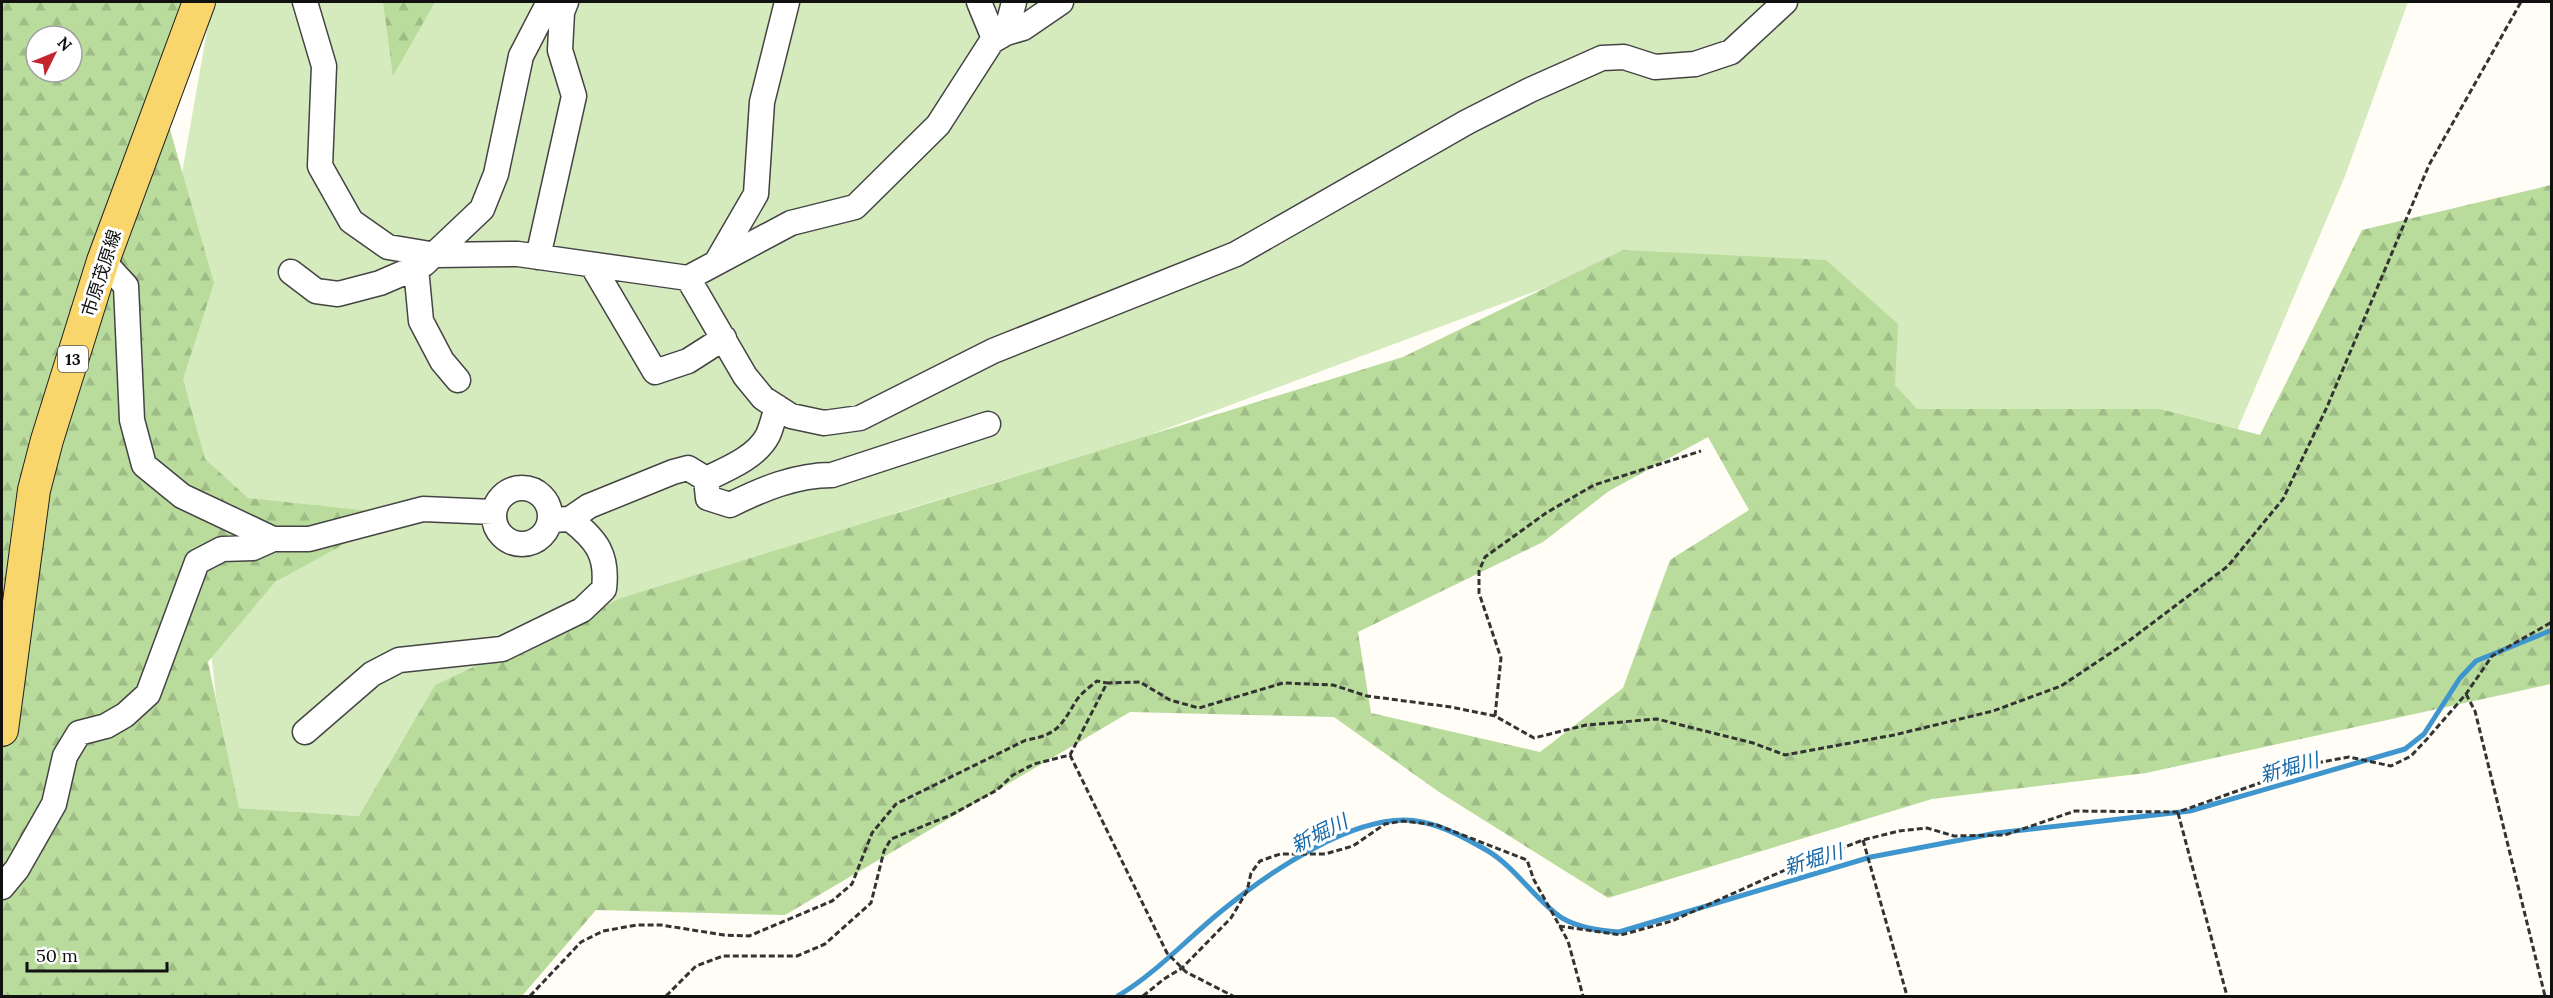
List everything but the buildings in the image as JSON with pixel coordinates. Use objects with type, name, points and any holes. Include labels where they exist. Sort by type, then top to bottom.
[{"type":"main road","name":"市原茂原線","points":[[2,730],[34,490],[47,440],[103,261],[199,2]]},
{"type":"street","points":[[305,2],[324,66],[320,166],[351,221],[388,247],[426,261],[518,254],[688,278],[791,223],[855,207],[938,125],[999,37],[1014,2]]},
{"type":"street","points":[[291,272],[316,291],[338,294],[380,283],[426,261],[482,209],[495,174],[521,56],[549,2]]},
{"type":"street","points":[[538,257],[574,96],[560,50],[562,12],[566,2]]},
{"type":"street","points":[[716,263],[756,194],[762,102],[787,2]]},
{"type":"street","points":[[979,2],[993,36],[999,37],[1023,28],[1061,2]]},
{"type":"street","points":[[688,278],[745,376],[763,398],[791,416],[824,423],[860,418],[993,351],[1236,254],[1467,122],[1530,90],[1602,58],[1624,57],[1655,67],[1695,63],[1731,52],[1785,2]]},
{"type":"street","points":[[103,261],[126,286],[132,420],[144,465],[182,496],[273,539]]},
{"type":"street","points":[[426,261],[421,321],[442,361],[458,380]]},
{"type":"street","points":[[592,265],[654,372],[688,361],[724,338]]},
{"type":"street","points":[[706,479],[726,470],[754,450],[768,436],[777,407]]},
{"type":"street","points":[[706,479],[708,498],[730,505],[765,488],[817,475],[841,472],[988,424]]},
{"type":"street","points":[[305,732],[372,674],[399,660],[502,649],[582,610],[604,590],[606,566],[589,534],[560,520],[537,491],[515,488],[505,493],[494,512],[494,523],[499,533],[507,541],[518,544],[539,539],[560,520],[589,506],[673,472],[688,468],[706,479]]},
{"type":"street","points":[[2,887],[17,868],[54,804],[65,756],[79,733],[106,726],[125,716],[148,694],[197,562],[222,549],[253,548],[273,539],[309,539],[423,509],[494,512]]},
{"type":"path","points":[[530,996],[581,942],[603,931],[637,925],[661,925],[724,935],[749,936],[832,902],[852,884],[873,833],[896,804],[1026,740],[1045,737],[1054,732],[1070,716],[1077,700],[1096,681],[1140,682],[1170,700],[1199,708],[1283,683],[1333,685],[1367,696],[1451,707],[1495,716],[1534,738],[1586,725],[1657,719],[1753,743],[1785,755],[1894,735],[1993,711],[2061,686],[2130,640],[2228,566],[2283,499],[2327,407],[2429,165],[2521,2]]},
{"type":"path","points":[[1495,716],[1501,658],[1479,593],[1479,571],[1485,557],[1546,513],[1594,485],[1701,451]]},
{"type":"path","points":[[1559,926],[1621,935],[1672,921],[1785,870],[1863,840],[1899,831],[1927,828],[1954,836],[2005,835],[2075,811],[2178,812],[2316,763],[2349,757],[2391,766],[2411,756],[2466,694],[2492,656],[2552,622]]},
{"type":"path","points":[[666,996],[696,966],[723,956],[797,956],[825,944],[871,903],[884,851],[891,839],[951,815],[997,789],[1013,775],[1034,764],[1070,755],[1107,683]]},
{"type":"path","points":[[2466,694],[2475,711],[2545,996]]},
{"type":"path","points":[[1070,755],[1167,953],[1182,968],[1233,996]]},
{"type":"path","points":[[2178,812],[2227,996]]},
{"type":"path","points":[[1143,996],[1182,968],[1232,918],[1247,891],[1251,873],[1260,861],[1280,854],[1325,854],[1353,846],[1385,824],[1403,821],[1437,825],[1527,860],[1534,880],[1568,941],[1583,996]]},
{"type":"path","points":[[1863,840],[1907,996]]},
{"type":"green space","points":[[2,2],[197,2],[167,119],[214,283],[183,379],[205,459],[248,498],[399,514],[275,582],[208,662],[239,808],[359,816],[435,685],[621,598],[1403,357],[1623,250],[1826,260],[1898,324],[1895,385],[1917,409],[2160,409],[2260,435],[2362,230],[2551,185],[2551,684],[2146,773],[1932,799],[1608,898],[1439,792],[1334,717],[1130,712],[785,915],[596,910],[522,996],[2,996]],"holes":[[[1708,437],[1749,510],[1670,560],[1623,688],[1540,752],[1371,713],[1358,632],[1543,542],[1609,491]]]},
{"type":"green space","points":[[212,2],[2408,2],[2345,176],[2222,466],[1922,452],[1547,287],[1147,436],[895,513],[359,816],[238,808],[216,698],[168,253]]},
{"type":"green space","points":[[383,2],[435,2],[393,76]]},
{"type":"waterway","name":"新堀川","points":[[1118,996],[1145,977],[1219,913],[1261,881],[1314,848],[1371,825],[1397,820],[1422,822],[1448,830],[1498,858],[1562,918],[1590,928],[1619,932],[1871,857],[1997,833],[2190,811],[2405,749],[2424,734],[2460,678],[2476,661],[2552,630]]}]
